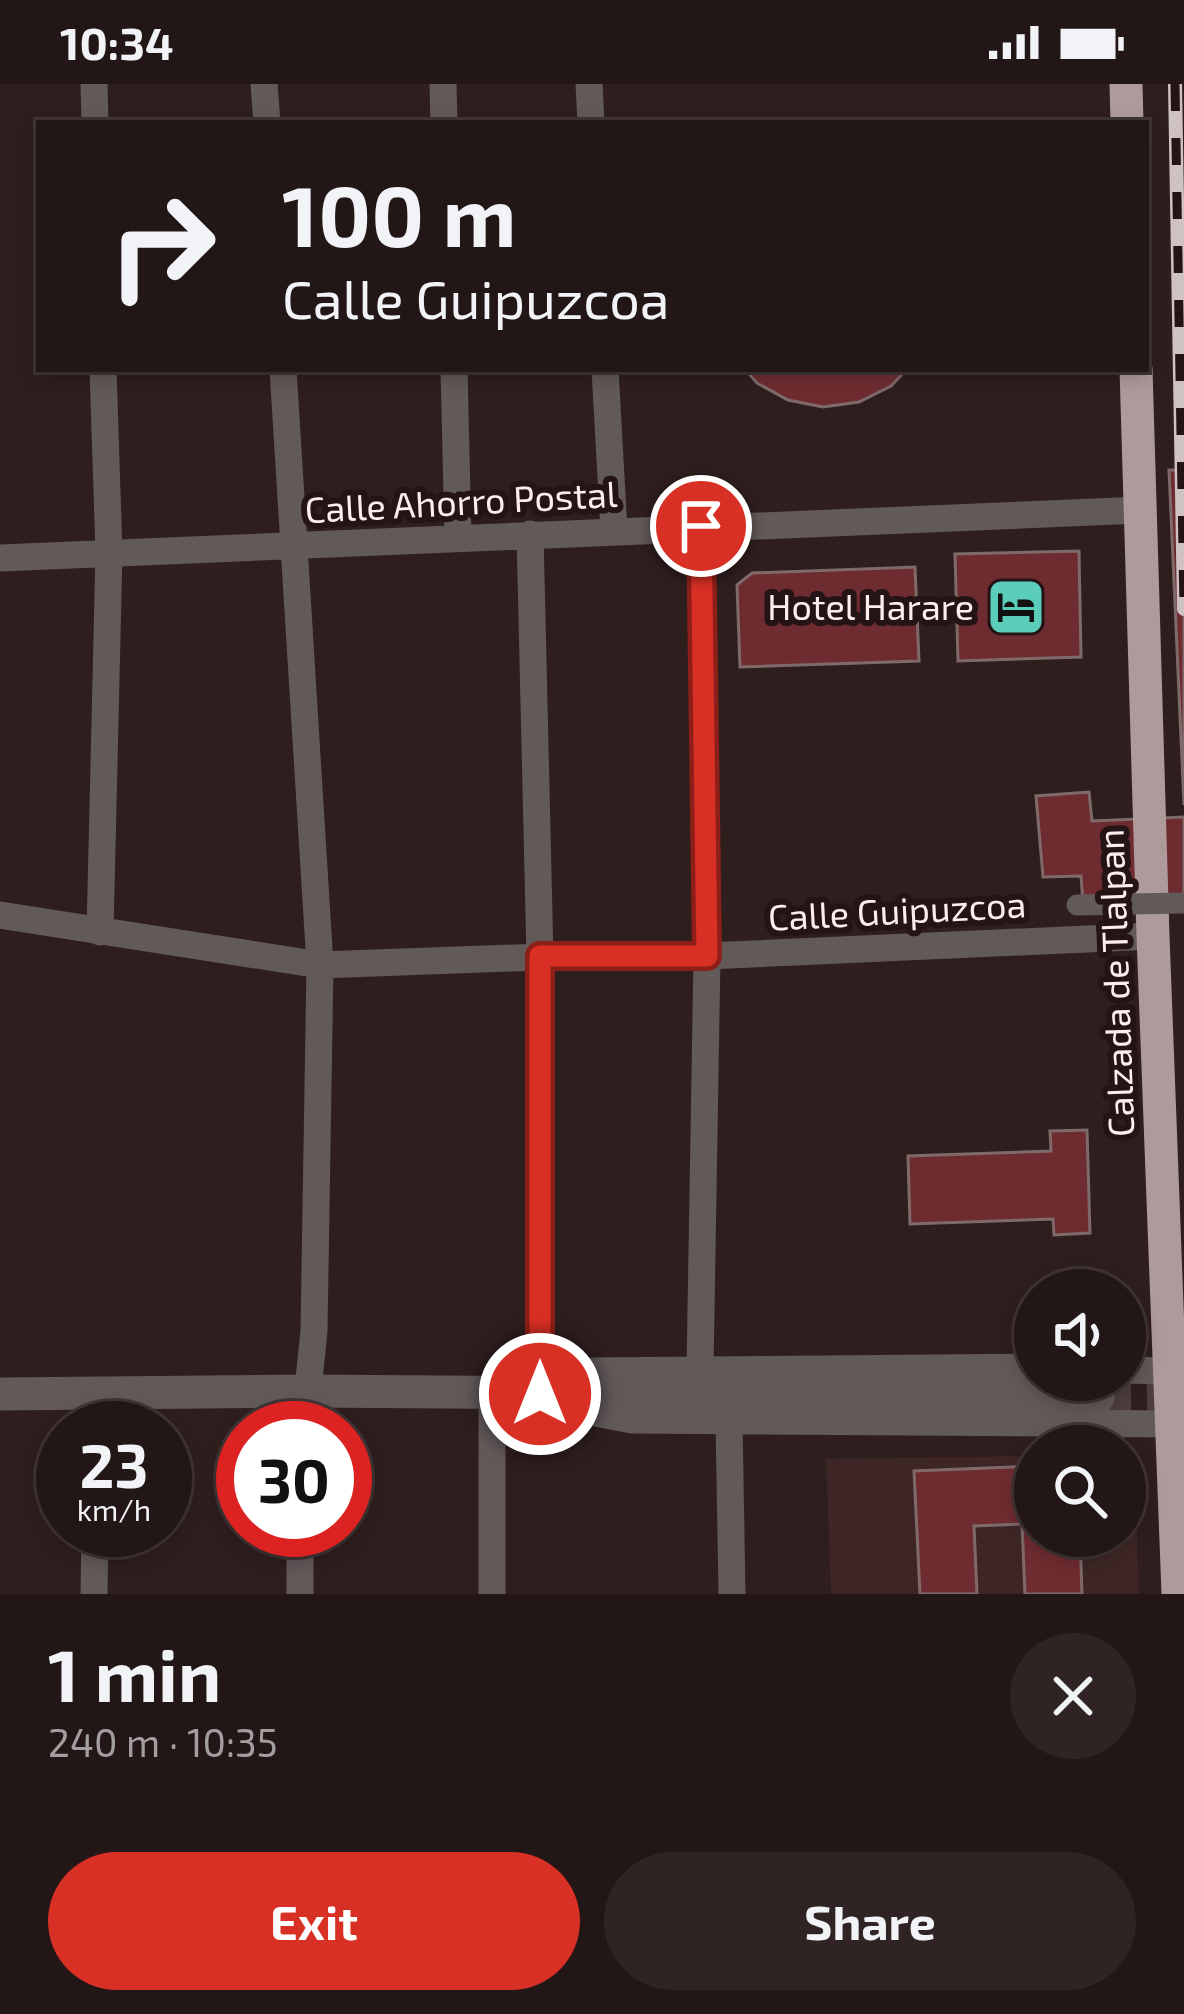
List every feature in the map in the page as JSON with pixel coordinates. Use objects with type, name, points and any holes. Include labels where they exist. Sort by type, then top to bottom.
[{"type":"highway","points":[[1126,84],[1127,120]]},
{"type":"highway","name":"Calzada de Tlalpan","points":[[1136,372],[1178,1594]]},
{"type":"street","points":[[94,84],[95,120]]},
{"type":"street","points":[[264,84],[267,120]]},
{"type":"street","points":[[443,84],[444,120]]},
{"type":"street","points":[[589,84],[591,120]]},
{"type":"street","points":[[100,932],[109,553],[103,372]]},
{"type":"street","points":[[283,372],[320,964],[314,1331],[307,1401]]},
{"type":"street","points":[[454,372],[458,537]]},
{"type":"street","points":[[605,372],[614,531]]},
{"type":"street","name":"Calle Ahorro Postal","points":[[0,558],[1142,510]]},
{"type":"street","points":[[700,1370],[707,956],[701,526]]},
{"type":"street","points":[[530,534],[540,956],[540,1394]]},
{"type":"street","points":[[1077,905],[1184,903]]},
{"type":"street","name":"Calle Guipuzcoa","points":[[0,914],[320,964],[707,956],[1153,936]]},
{"type":"street","points":[[540,1394],[587,1371],[1014,1367]]},
{"type":"street","points":[[1146,1370],[1170,1371]]},
{"type":"street","points":[[192,1402],[308,1391],[1014,1397]]},
{"type":"street","points":[[0,1394],[37,1401]]},
{"type":"street","points":[[492,1394],[492,1594]]},
{"type":"street","points":[[540,1394],[585,1411],[632,1420],[1173,1424]]},
{"type":"street","points":[[729,1420],[732,1594]]},
{"type":"street","points":[[94,1557],[94,1594]]},
{"type":"street","points":[[300,1557],[300,1594]]},
{"type":"shaded area","points":[[1014,1456],[1014,1557],[1138,1557],[1139,1594],[831,1594],[826,1459]]},
{"type":"building","points":[[748,372],[904,372],[891,386],[859,402],[823,407],[788,400],[757,383]]},
{"type":"building","points":[[1169,470],[1184,470],[1184,805]]},
{"type":"building","name":"Hotel Harare","points":[[1079,551],[1081,657],[958,661],[955,554]]},
{"type":"building","points":[[915,567],[919,661],[740,667],[737,585],[752,573]]},
{"type":"building","points":[[1089,792],[1092,821],[1184,817],[1184,903],[1083,903],[1081,876],[1043,877],[1036,796]]},
{"type":"building","points":[[1087,1130],[1090,1233],[1054,1235],[1053,1219],[910,1224],[908,1156],[1051,1151],[1050,1131]]},
{"type":"building","points":[[1014,1467],[1014,1524],[974,1526],[977,1594],[920,1594],[914,1471]]},
{"type":"building","points":[[1023,1557],[1081,1557],[1082,1594],[1025,1594]]},
{"type":"tunnel","points":[[1146,1396],[1184,1395]]},
{"type":"railway","points":[[1175,84],[1184,609]]},
{"type":"place","name":"Hotel Harare","points":[[1016,607]]},
{"type":"route","points":[[540,1394],[540,956],[707,956],[701,526]]}]
